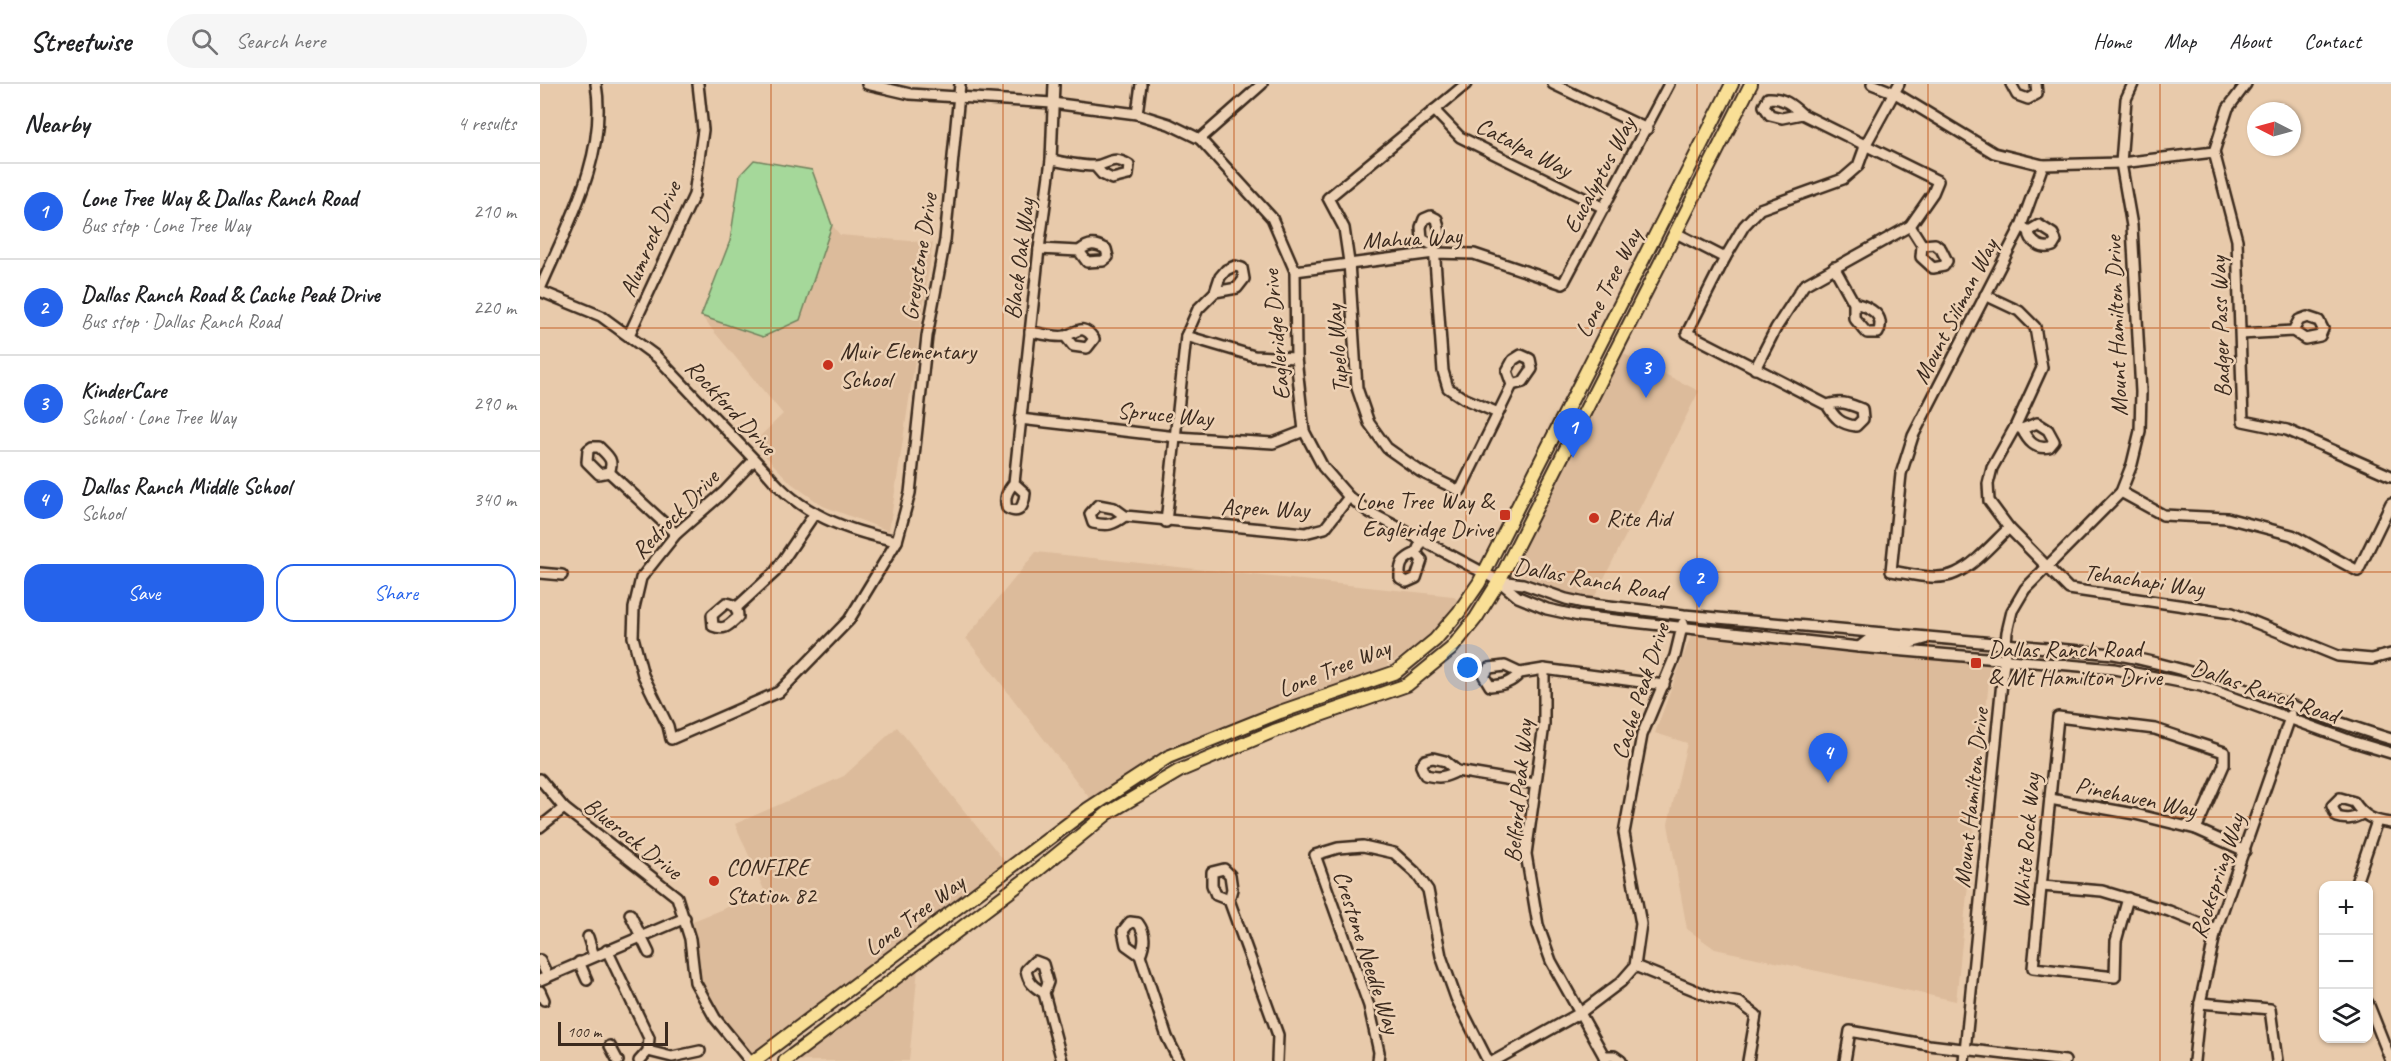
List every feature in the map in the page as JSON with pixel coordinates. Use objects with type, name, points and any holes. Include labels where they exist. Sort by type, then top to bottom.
[{"type":"main road","name":"Lone Tree Way","points":[[752,1061],[1088,808],[1168,757],[1280,712],[1396,672],[1435,640],[1459,612],[1484,573],[1732,84]]},
{"type":"main road","name":"Lone Tree Way","points":[[785,1061],[1033,874],[1116,808],[1189,766],[1274,731],[1407,685],[1451,649],[1476,618],[1499,581],[1751,84]]},
{"type":"main road","points":[[1588,407],[1583,402],[1583,391],[1604,348],[1604,337]]},
{"type":"street","points":[[540,290],[577,205],[588,171],[596,134],[597,84]]},
{"type":"street","name":"Alumrock Drive","points":[[629,335],[694,195],[703,130],[698,84]]},
{"type":"street","name":"Eagleridge Drive","points":[[867,84],[910,94],[1052,103],[1137,114],[1169,124],[1200,139],[1272,218],[1295,271],[1296,358],[1304,431],[1323,467],[1349,497],[1369,512],[1499,581]]},
{"type":"street","name":"Greystone Drive","points":[[671,739],[779,692],[849,620],[897,541],[910,493],[927,336],[945,240],[960,84]]},
{"type":"street","name":"Black Oak Way","points":[[1014,483],[1051,160],[1054,84]]},
{"type":"street","points":[[1137,114],[1141,84]]},
{"type":"street","points":[[1200,139],[1262,84]]},
{"type":"street","points":[[1434,110],[1467,84]]},
{"type":"street","points":[[1553,84],[1647,129]]},
{"type":"street","name":"Eucalyptus Way","points":[[1563,284],[1669,84]]},
{"type":"street","points":[[1872,84],[1895,93],[1994,153],[2043,165],[2121,162],[2214,152],[2228,108],[2246,84]]},
{"type":"street","points":[[1827,405],[1687,333],[1744,226],[1760,209],[1843,179],[1858,166],[1866,144],[1899,84]]},
{"type":"street","points":[[2011,84],[2017,95],[2028,99],[2037,94],[2036,84]]},
{"type":"street","name":"Mount Hamilton Drive","points":[[1964,1061],[2004,658],[2012,611],[2025,589],[2121,492],[2132,464],[2140,431],[2141,392],[2132,226],[2121,162],[2126,99],[2133,84]]},
{"type":"street","name":"Catalpa Way","points":[[1434,110],[1460,138],[1604,208]]},
{"type":"street","name":"Tupelo Way","points":[[1434,110],[1328,198],[1344,228],[1349,262],[1357,388],[1369,423],[1387,448],[1421,472],[1460,490],[1498,413]]},
{"type":"street","points":[[1755,369],[1776,328],[1804,285],[1910,226],[1933,193],[1938,181],[1802,114]]},
{"type":"street","name":"Badger Pass Way","points":[[2214,152],[2237,240],[2243,420],[2288,430],[2391,476]]},
{"type":"street","points":[[1051,160],[1095,166]]},
{"type":"street","name":"Mount Siliman Way","points":[[2009,528],[1975,559],[1954,574],[1929,577],[1891,571],[1901,474],[1913,436],[1985,295],[2025,229],[2043,165]]},
{"type":"street","points":[[1910,226],[1922,245]]},
{"type":"street","points":[[1676,233],[1725,258]]},
{"type":"street","points":[[1039,249],[1079,251]]},
{"type":"street","points":[[1434,249],[1443,371],[1448,388],[1463,398],[1498,413],[1512,386]]},
{"type":"street","name":"Mahua Way","points":[[1295,271],[1434,249],[1474,254],[1563,284]]},
{"type":"street","points":[[1834,267],[1854,303]]},
{"type":"street","name":"Rockford Drive","points":[[540,290],[601,316],[657,357],[780,490],[814,513],[857,533],[897,541]]},
{"type":"street","points":[[1166,522],[1186,336],[1198,309],[1215,292]]},
{"type":"street","name":"Tehachapi Way","points":[[1985,295],[2019,311],[2034,327],[2042,368],[2019,428],[1992,468],[1988,484],[1989,501],[2009,528],[2069,589],[2232,613],[2338,656],[2372,659],[2391,654]]},
{"type":"street","points":[[2241,334],[2293,331]]},
{"type":"street","points":[[1030,332],[1065,336]]},
{"type":"street","points":[[1186,336],[1254,356],[1296,358]]},
{"type":"street","name":"Spruce Way","points":[[1020,419],[1176,437],[1273,443],[1304,431]]},
{"type":"street","name":"Redrock Drive","points":[[671,739],[668,726],[643,675],[633,637],[634,609],[641,578],[676,534],[724,492],[754,460]]},
{"type":"street","points":[[609,472],[676,534]]},
{"type":"street","points":[[2121,492],[2163,514],[2227,518],[2292,535],[2358,571],[2391,503]]},
{"type":"street","name":"Aspen Way","points":[[1125,516],[1166,522],[1305,533],[1325,528],[1349,497]]},
{"type":"street","points":[[736,608],[775,572],[814,513]]},
{"type":"street","points":[[1416,553],[1422,540]]},
{"type":"street","points":[[540,573],[562,575]]},
{"type":"street","name":"Dallas Ranch Road","points":[[1499,581],[1523,584],[1584,603],[1684,615],[2114,654],[2161,663],[2229,682],[2294,707],[2391,739]]},
{"type":"street","name":"Dallas Ranch Road","points":[[1499,581],[1518,597],[1548,609],[1579,616],[1859,647],[2114,669],[2201,686],[2354,742],[2391,753]]},
{"type":"street","name":"Cache Peak Drive","points":[[1635,966],[1641,924],[1624,833],[1642,735],[1675,656],[1684,615]]},
{"type":"street","points":[[1859,647],[1868,640],[1911,644],[1931,638]]},
{"type":"street","points":[[1520,673],[1544,669],[1664,685]]},
{"type":"street","name":"Belford Peak Way","points":[[1544,669],[1544,725],[1534,784],[1527,854],[1538,925],[1551,961],[1605,1058]]},
{"type":"street","name":"Rockspring Way","points":[[2194,1061],[2200,1003],[2216,930],[2246,851],[2294,707]]},
{"type":"street","name":"White Rock Way","points":[[2128,898],[2116,941],[2115,977],[2033,968],[2058,717],[2155,729],[2224,752],[2224,765],[2196,829]]},
{"type":"street","points":[[1458,771],[1534,784]]},
{"type":"street","name":"Bluerock Drive","points":[[540,779],[564,808],[677,897],[685,918],[693,952],[695,982],[715,1018],[752,1061]]},
{"type":"street","name":"Pinehaven Way","points":[[2050,799],[2135,814],[2196,829],[2246,851]]},
{"type":"street","points":[[540,827],[564,808]]},
{"type":"street","points":[[2362,814],[2377,821],[2391,823]]},
{"type":"street","points":[[2356,881],[2377,821]]},
{"type":"street","name":"Crestone Needle Way","points":[[1377,1061],[1379,1052],[1369,1006],[1315,855],[1338,848],[1363,846],[1394,853],[1415,872],[1428,890],[1441,956],[1456,998],[1488,1061]]},
{"type":"street","points":[[2042,886],[2102,891],[2169,911],[2216,930]]},
{"type":"street","points":[[1229,900],[1278,1035],[1277,1061]]},
{"type":"street","points":[[630,914],[649,953]]},
{"type":"street","points":[[540,960],[544,978],[685,918]]},
{"type":"street","points":[[588,937],[594,956]]},
{"type":"street","points":[[607,950],[649,1038],[648,1051],[640,1061]]},
{"type":"street","points":[[1140,955],[1167,1036],[1179,1061]]},
{"type":"street","points":[[579,962],[587,980]]},
{"type":"street","points":[[1494,1061],[1580,1013],[1621,982],[1635,966],[1714,998],[1740,1003],[1756,1015],[1748,1061]]},
{"type":"street","points":[[1044,993],[1062,1061]]},
{"type":"street","points":[[2200,1003],[2270,1009],[2277,1061]]},
{"type":"street","points":[[2373,1016],[2391,1061]]},
{"type":"street","points":[[1845,1061],[1850,1031],[2020,1058],[2065,1061]]},
{"type":"street","points":[[610,1046],[618,1061]]},
{"type":"street","points":[[648,1051],[672,1057],[700,1051]]},
{"type":"street","points":[[1605,1058],[1614,1056],[1621,1061]]},
{"type":"shaded area","name":"Muir Elementary School","points":[[754,160],[812,170],[832,225],[840,235],[933,243],[889,531],[823,506],[791,483],[753,443],[783,414],[701,316],[730,241],[740,175]]},
{"type":"shaded area","points":[[1620,352],[1699,391],[1594,598],[1569,594],[1510,570]]},
{"type":"shaded area","points":[[1036,552],[1453,596],[1461,603],[1435,632],[1376,672],[1166,748],[1091,800],[966,638]]},
{"type":"shaded area","points":[[1694,627],[1991,661],[1956,1001],[1715,949],[1687,929],[1668,824],[1687,743],[1655,733]]},
{"type":"shaded area","points":[[897,727],[1006,863],[751,1057],[709,1001],[702,986],[693,921],[765,892],[735,824],[844,776]]},
{"type":"shaded area","points":[[918,968],[909,1061],[794,1061]]},
{"type":"green space","points":[[754,160],[812,170],[832,225],[800,320],[763,337],[701,316],[730,241],[740,175]]},
{"type":"place","name":"Muir Elementary School","points":[[828,365]]},
{"type":"place","name":"KinderCare","points":[[1646,398]]},
{"type":"place","name":"Lone Tree Way & Dallas Ranch Road","points":[[1573,458]]},
{"type":"place","name":"Lone Tree Way & Eagleridge Drive","points":[[1505,515]]},
{"type":"place","name":"Rite Aid","points":[[1594,518]]},
{"type":"place","name":"Dallas Ranch Road & Cache Peak Drive","points":[[1699,608]]},
{"type":"place","name":"Dallas Ranch Road & Mt Hamilton Drive","points":[[1976,663]]},
{"type":"place","name":"Dallas Ranch Middle School","points":[[1828,783]]},
{"type":"place","name":"CONFIRE Station 82","points":[[714,881]]}]
